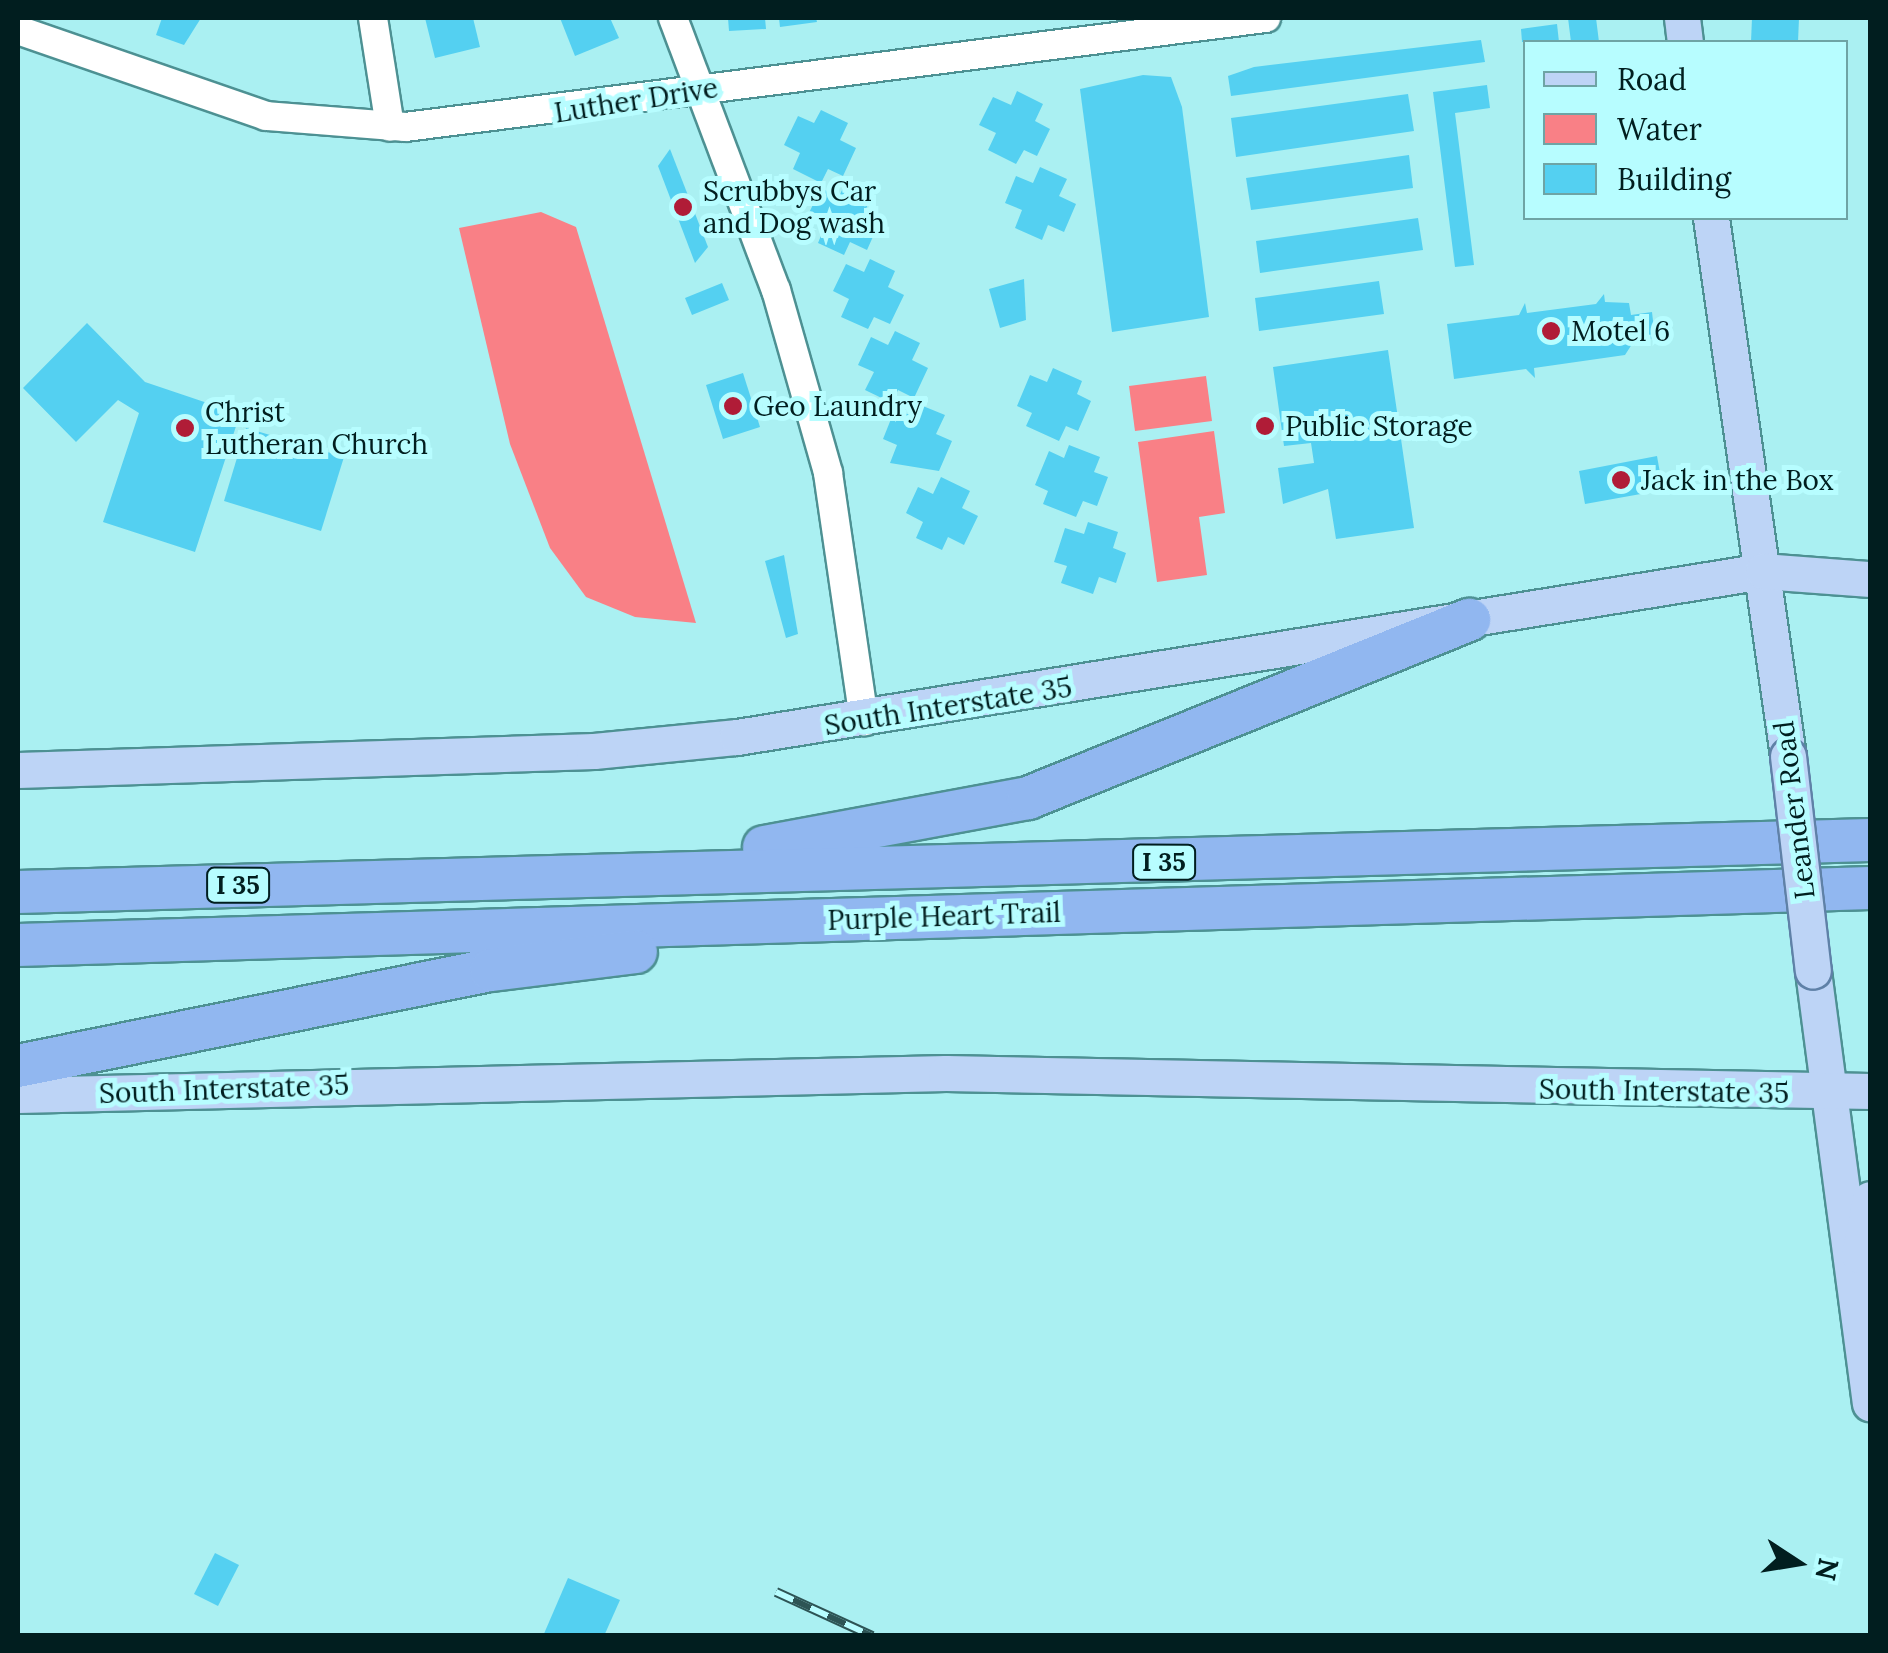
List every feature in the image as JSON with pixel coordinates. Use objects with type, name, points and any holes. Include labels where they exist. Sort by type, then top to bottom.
[{"type":"highway","points":[[458,878],[510,857],[742,849],[970,814],[1075,782],[1469,620]]},
{"type":"highway","points":[[1496,850],[1720,822],[1870,819]]},
{"type":"highway","name":"Purple Heart Trail","points":[[18,892],[1870,840]]},
{"type":"highway","name":"Purple Heart Trail","points":[[18,945],[1870,888]]},
{"type":"highway","points":[[18,1066],[535,963],[1126,931],[1346,904]]},
{"type":"main road","name":"Leander Road","points":[[1711,220],[1788,756],[1813,971],[1832,1093],[1852,1286],[1870,1403]]},
{"type":"main road","name":"South Interstate 35","points":[[18,770],[594,751],[864,721],[1763,570],[1870,578]]},
{"type":"main road","name":"South Interstate 35","points":[[18,1095],[870,1073],[1870,1092]]},
{"type":"main road","points":[[1852,1286],[1870,1200]]},
{"type":"street","points":[[373,18],[390,127]]},
{"type":"street","points":[[673,18],[776,290],[828,474],[864,721]]},
{"type":"street","name":"Luther Drive","points":[[18,30],[266,116],[390,127],[1266,18]]},
{"type":"water","points":[[541,212],[576,227],[696,623],[635,617],[586,597],[550,548],[510,444],[459,228]]},
{"type":"water","points":[[1206,376],[1212,421],[1135,431],[1129,386]]},
{"type":"water","points":[[1214,431],[1225,513],[1199,517],[1207,575],[1157,582],[1138,442]]},
{"type":"building","points":[[162,18],[201,18],[184,45],[156,35]]},
{"type":"building","points":[[425,18],[473,18],[480,47],[435,58]]},
{"type":"building","points":[[560,18],[610,18],[619,38],[575,56]]},
{"type":"building","points":[[728,18],[765,18],[766,29],[729,31]]},
{"type":"building","points":[[779,18],[816,18],[817,22],[780,27]]},
{"type":"building","points":[[1568,18],[1596,18],[1599,40],[1571,40]]},
{"type":"building","points":[[1752,18],[1799,18],[1798,40],[1751,40]]},
{"type":"building","points":[[1557,24],[1559,40],[1522,42],[1521,29]]},
{"type":"building","points":[[1481,40],[1485,62],[1231,96],[1228,76],[1254,67]]},
{"type":"building","points":[[1143,75],[1171,77],[1182,107],[1209,317],[1112,332],[1080,89]]},
{"type":"building","points":[[1487,85],[1490,108],[1455,113],[1474,265],[1455,267],[1433,92]]},
{"type":"building","points":[[1017,91],[1043,104],[1035,121],[1050,129],[1037,156],[1024,150],[1016,164],[988,150],[996,133],[979,125],[993,97],[1011,105]]},
{"type":"building","points":[[1408,94],[1414,131],[1236,157],[1231,118]]},
{"type":"building","points":[[821,110],[848,123],[840,140],[856,148],[843,176],[828,169],[821,183],[793,169],[800,153],[784,145],[798,116],[814,123]]},
{"type":"building","name":"Scrubbys Car and Dog wash","points":[[670,149],[708,247],[695,263],[658,166]]},
{"type":"building","points":[[1409,155],[1413,188],[1251,210],[1246,178]]},
{"type":"building","points":[[1040,167],[1067,179],[1059,196],[1076,204],[1064,232],[1048,225],[1042,240],[1015,228],[1022,210],[1005,203],[1016,176],[1033,183]]},
{"type":"building","points":[[845,183],[872,196],[864,213],[880,221],[867,250],[850,242],[844,255],[818,243],[825,226],[807,217],[821,188],[839,197]]},
{"type":"building","points":[[1418,218],[1423,250],[1260,273],[1256,241]]},
{"type":"building","points":[[870,259],[895,271],[888,287],[904,295],[890,324],[874,317],[868,329],[841,317],[849,299],[833,291],[846,264],[864,272]]},
{"type":"building","points":[[1024,279],[1026,320],[1000,328],[989,289]]},
{"type":"building","points":[[1379,281],[1384,314],[1259,331],[1255,298]]},
{"type":"building","points":[[722,283],[729,300],[692,315],[685,298]]},
{"type":"building","name":"Motel 6","points":[[1604,294],[1605,302],[1629,303],[1631,315],[1652,312],[1655,338],[1634,341],[1625,355],[1534,368],[1535,378],[1526,369],[1454,379],[1447,324],[1519,315],[1525,303],[1527,313],[1596,304]]},
{"type":"building","name":"Christ Lutheran Church","points":[[87,323],[145,382],[240,414],[195,552],[103,522],[139,413],[118,400],[76,442],[23,388]]},
{"type":"building","points":[[895,331],[920,343],[912,360],[928,368],[914,398],[898,390],[892,403],[865,390],[874,372],[858,365],[871,337],[888,345]]},
{"type":"building","points":[[1388,350],[1414,528],[1336,539],[1328,489],[1283,504],[1278,468],[1314,463],[1311,443],[1284,446],[1273,367]]},
{"type":"building","points":[[1053,368],[1082,381],[1077,394],[1091,401],[1078,431],[1066,426],[1059,441],[1026,426],[1032,413],[1017,406],[1030,375],[1047,382]]},
{"type":"building","name":"Geo Laundry","points":[[743,373],[760,427],[723,439],[706,385]]},
{"type":"building","points":[[918,404],[945,415],[936,434],[952,441],[939,471],[890,463],[897,445],[883,439],[895,409],[912,416]]},
{"type":"building","points":[[246,428],[344,457],[321,531],[224,501]]},
{"type":"building","points":[[1069,445],[1100,457],[1094,472],[1108,477],[1097,506],[1083,501],[1076,517],[1043,504],[1048,491],[1035,485],[1049,451],[1064,458]]},
{"type":"building","name":"Jack in the Box","points":[[1657,456],[1663,490],[1585,504],[1579,471]]},
{"type":"building","points":[[941,477],[970,491],[962,508],[978,516],[964,545],[948,537],[942,550],[916,538],[923,522],[906,513],[918,487],[933,494]]},
{"type":"building","points":[[1088,522],[1118,532],[1113,548],[1126,553],[1116,583],[1099,577],[1093,594],[1061,583],[1067,566],[1054,562],[1065,528],[1084,534]]},
{"type":"building","points":[[784,555],[798,634],[786,638],[765,561]]},
{"type":"building","points":[[215,1553],[239,1565],[218,1606],[194,1594]]},
{"type":"building","points":[[568,1578],[620,1600],[604,1636],[543,1636]]},
{"type":"railway","points":[[776,1592],[872,1636]]},
{"type":"place","name":"Scrubbys Car and Dog wash","points":[[683,207]]},
{"type":"place","name":"Motel 6","points":[[1551,331]]},
{"type":"place","name":"Geo Laundry","points":[[733,406]]},
{"type":"place","name":"Public Storage","points":[[1265,426]]},
{"type":"place","name":"Christ Lutheran Church","points":[[185,428]]},
{"type":"place","name":"Jack in the Box","points":[[1621,480]]}]
